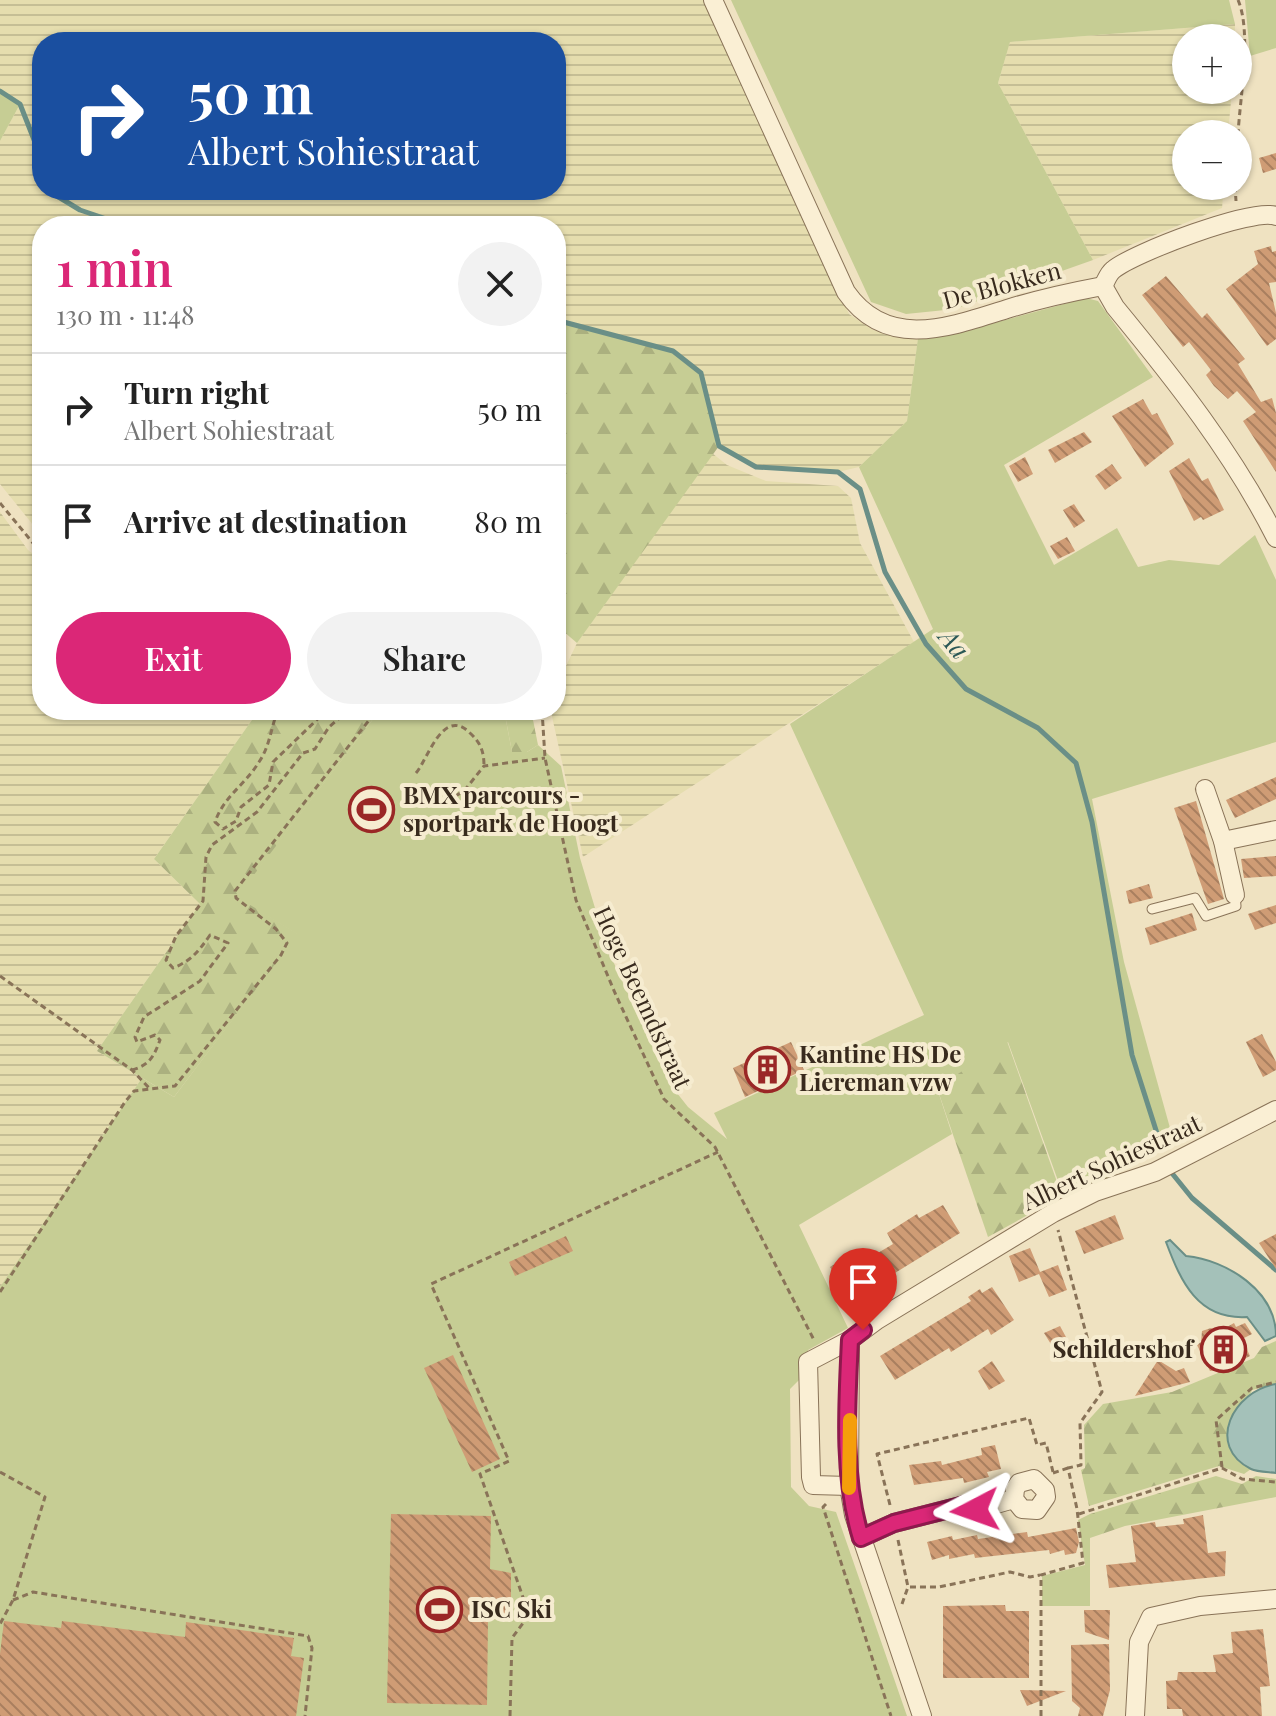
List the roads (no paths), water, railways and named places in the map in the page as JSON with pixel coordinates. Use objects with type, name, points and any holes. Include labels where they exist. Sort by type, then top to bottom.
[{"type":"street","name":"De Blokken","points":[[713,0],[846,292],[859,311],[880,322],[904,329],[936,329],[1103,286]]},
{"type":"street","points":[[1273,208],[1129,260],[1111,272],[1103,286],[1115,307],[1209,423],[1253,492],[1276,538]]},
{"type":"street","points":[[1205,789],[1223,841],[1235,895]]},
{"type":"street","points":[[1223,841],[1276,830]]},
{"type":"street","name":"Albert Sohiestraat","points":[[849,1486],[824,1488],[813,1485],[808,1362],[850,1340],[877,1320],[1053,1213],[1095,1192],[1155,1172],[1276,1110]]},
{"type":"street","points":[[850,1340],[849,1486],[861,1538],[922,1716]]},
{"type":"street","points":[[861,1538],[894,1523],[965,1505],[975,1510],[1014,1499]]},
{"type":"street","points":[[1135,1716],[1139,1642],[1151,1617],[1200,1606],[1276,1599]]},
{"type":"lane","points":[[1152,909],[1195,898],[1206,916],[1236,906],[1235,895]]},
{"type":"water","points":[[1170,1240],[1186,1256],[1217,1264],[1246,1281],[1268,1305],[1276,1336],[1265,1341],[1247,1317],[1216,1312],[1194,1296],[1178,1271],[1166,1242]]},
{"type":"water","points":[[1276,1384],[1276,1473],[1254,1470],[1237,1459],[1229,1447],[1227,1434],[1230,1420],[1247,1397]]},
{"type":"waterway","name":"Aa","points":[[0,91],[20,104],[32,135]]},
{"type":"waterway","name":"Aa","points":[[64,200],[98,216]]},
{"type":"waterway","name":"Aa","points":[[566,323],[673,351],[701,373],[719,446],[756,467],[838,472],[860,489],[885,572],[926,644],[966,689],[1038,728],[1076,763],[1092,822],[1132,1055],[1162,1149]]},
{"type":"waterway","name":"Aa","points":[[1171,1172],[1192,1198],[1276,1270]]},
{"type":"place","name":"BMX parcours - sportpark de Hoogt","points":[[372,810]]},
{"type":"place","name":"Kantine HS De Liereman vzw","points":[[768,1069]]},
{"type":"place","name":"Schildershof","points":[[1224,1350]]},
{"type":"place","name":"ISC Ski","points":[[440,1610]]}]
